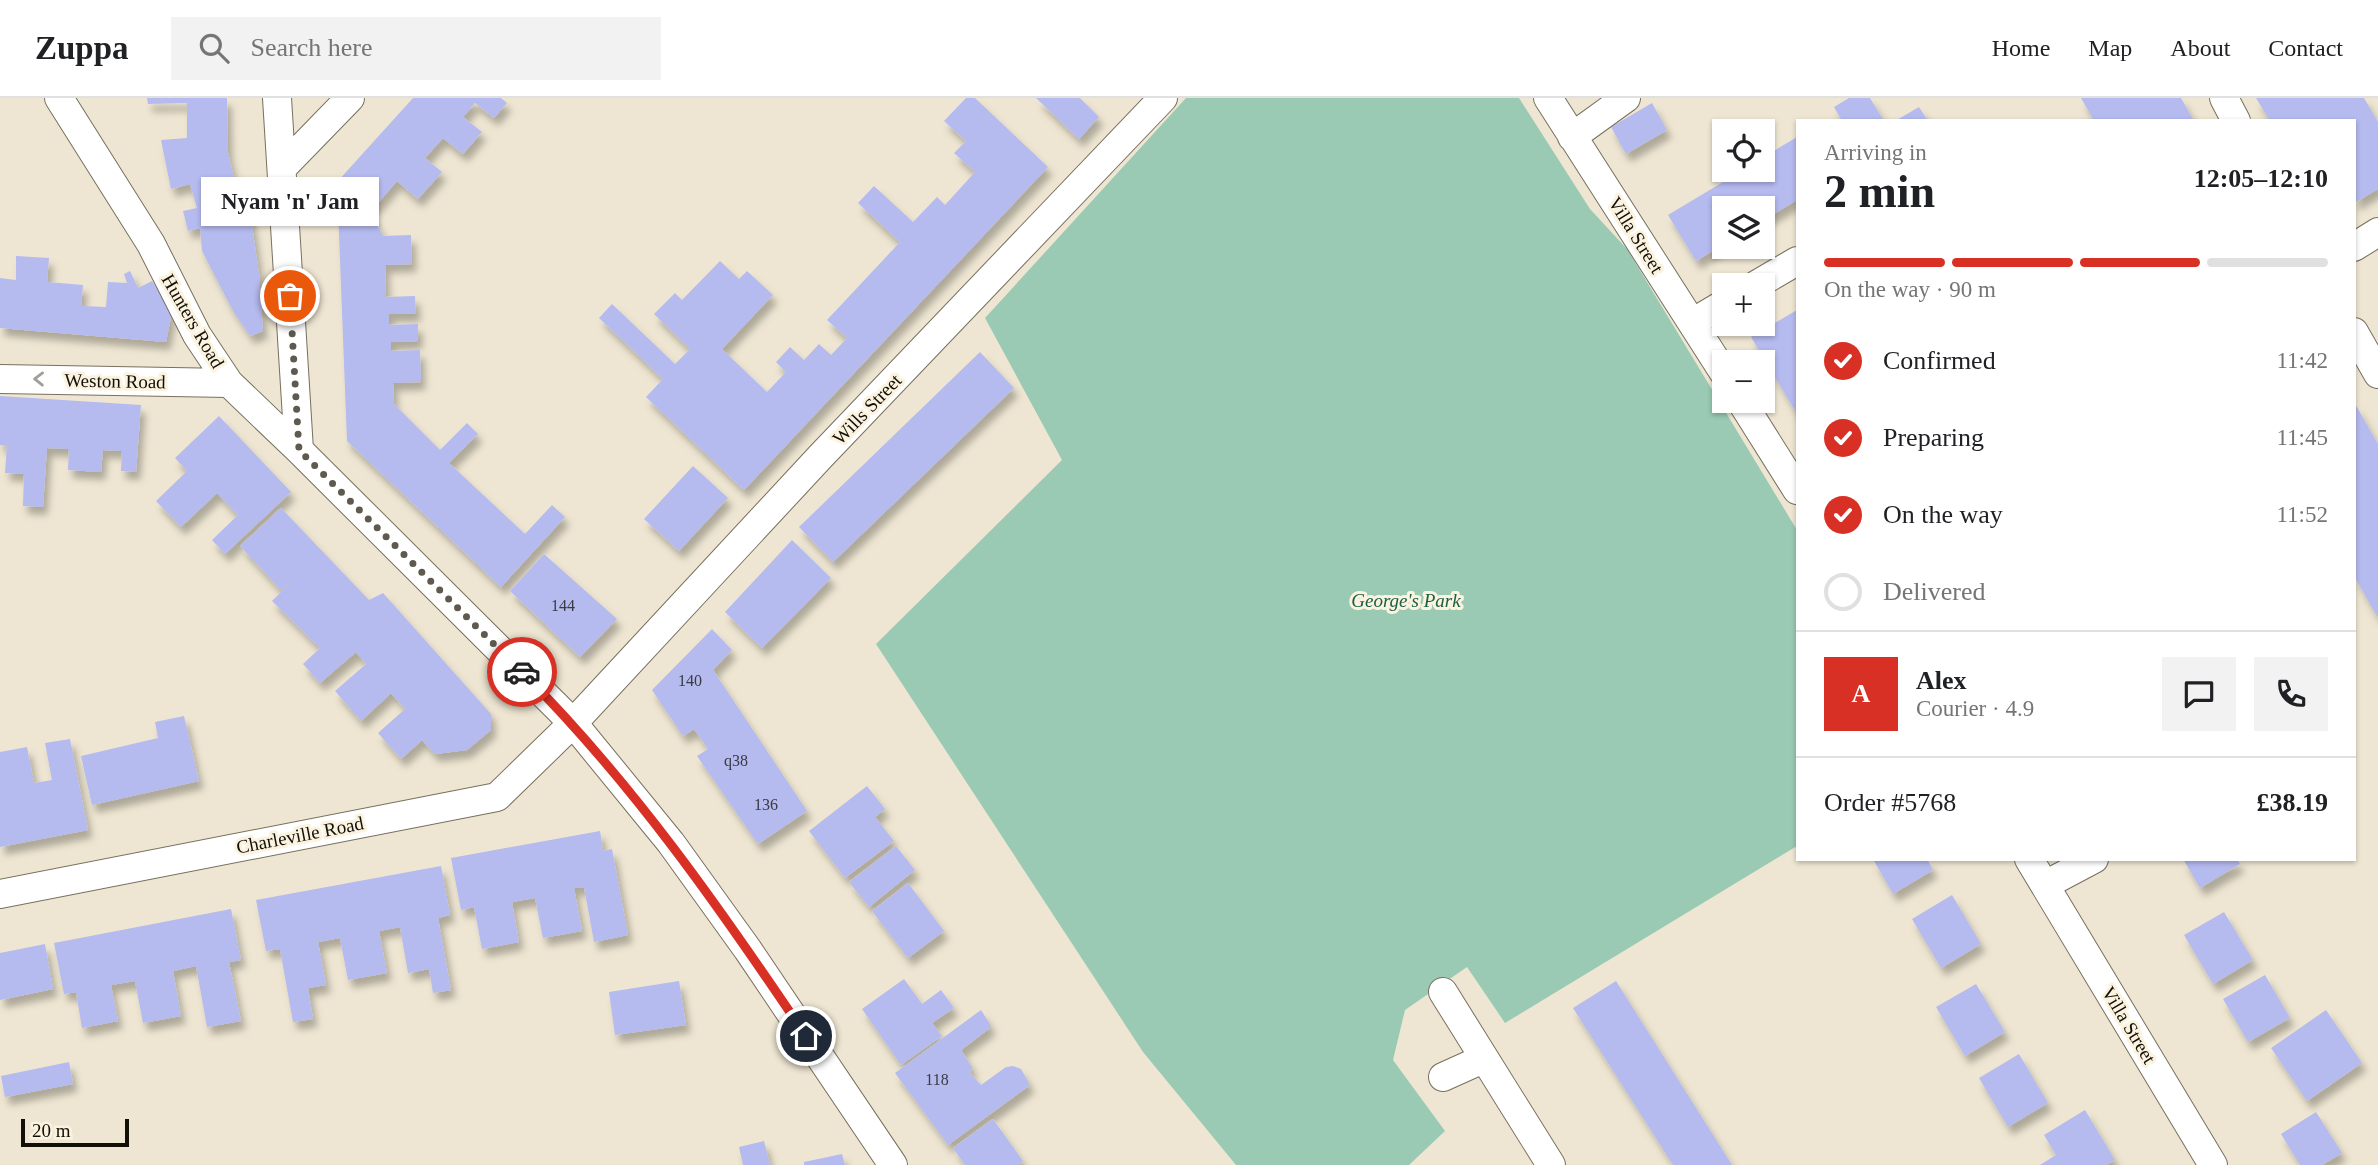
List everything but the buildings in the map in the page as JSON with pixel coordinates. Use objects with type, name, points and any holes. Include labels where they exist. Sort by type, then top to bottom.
[{"type":"street","name":"Hunters Road","points":[[59,98],[151,244],[197,335],[229,383],[573,723],[671,843],[748,950],[893,1165]]},
{"type":"street","points":[[277,98],[299,450]]},
{"type":"street","points":[[282,168],[350,98]]},
{"type":"street","name":"Wills Street","points":[[573,723],[820,457],[1163,98]]},
{"type":"street","name":"Villa Street","points":[[1548,98],[1712,354]]},
{"type":"street","points":[[1572,137],[1626,98]]},
{"type":"street","points":[[2224,98],[2235,119]]},
{"type":"street","points":[[2356,246],[2378,232]]},
{"type":"street","points":[[1775,274],[1796,262]]},
{"type":"street","points":[[1692,323],[1712,311]]},
{"type":"street","points":[[2356,336],[2378,374]]},
{"type":"street","name":"Weston Road","points":[[0,379],[229,383]]},
{"type":"street","points":[[1749,413],[1796,488]]},
{"type":"street","name":"Charleville Road","points":[[0,894],[497,797],[573,723]]},
{"type":"street","name":"Villa Street","points":[[2030,861],[2213,1165]]},
{"type":"street","points":[[2045,885],[2090,861]]},
{"type":"street","points":[[1443,992],[1551,1165]]},
{"type":"street","points":[[1443,1077],[1483,1059]]},
{"type":"green space","name":"George's Park","points":[[1186,98],[1519,98],[1590,209],[1627,249],[1712,390],[1712,413],[1726,413],[1796,528],[1796,847],[1505,1023],[1467,967],[1405,1010],[1393,1060],[1445,1131],[1409,1165],[1236,1165],[1143,1052],[876,644],[1062,460],[985,318]]},
{"type":"way so far","points":[[290,296],[299,450],[522,672]]},
{"type":"place","name":"Nyam 'n' Jam","points":[[290,296]]},
{"type":"route","points":[[522,672],[573,723],[671,843],[806,1036]]}]
